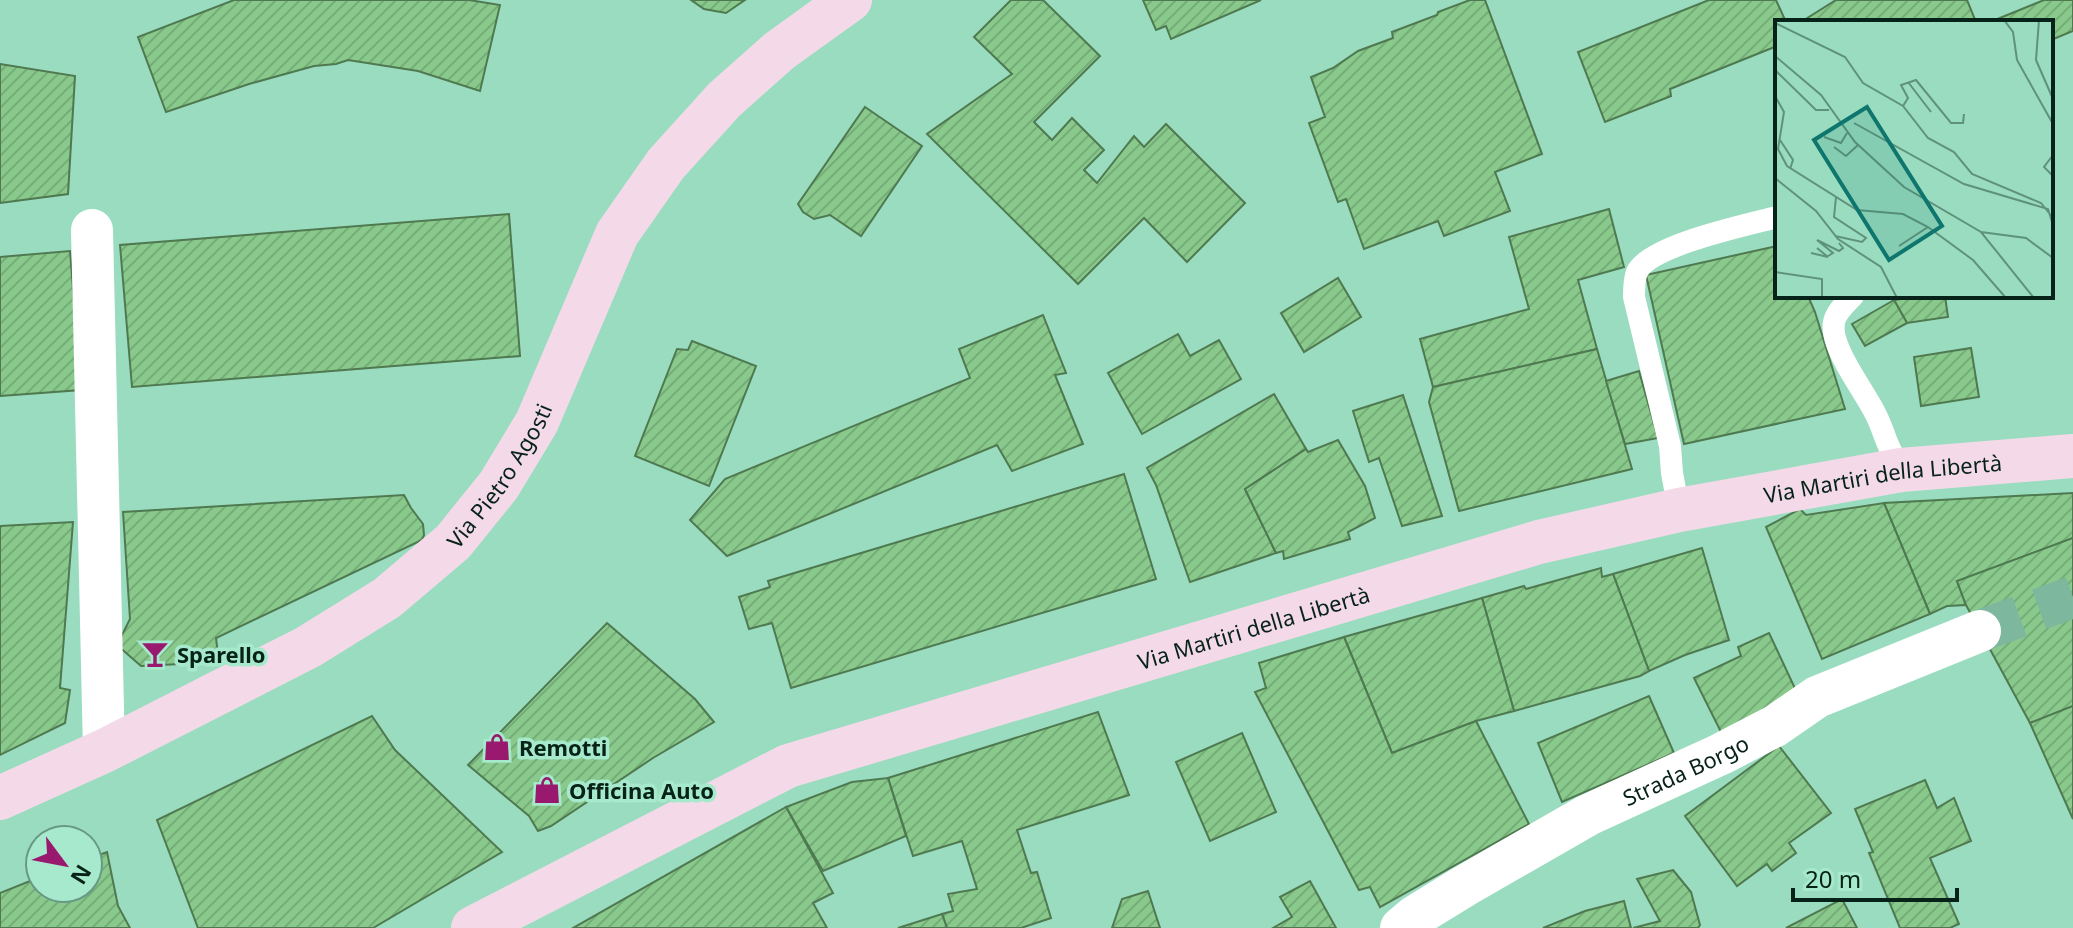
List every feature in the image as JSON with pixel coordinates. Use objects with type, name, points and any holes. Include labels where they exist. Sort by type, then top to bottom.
[{"type":"main road","name":"Via Pietro Agosti","points":[[0,798],[104,751],[308,647],[387,598],[453,542],[499,485],[537,422],[617,234],[666,164],[724,100],[779,51],[850,0]]},
{"type":"main road","name":"Via Martiri della Libertà","points":[[473,928],[788,766],[1539,542],[1679,510],[1901,470],[2073,456]]},
{"type":"street","points":[[92,230],[104,751]]},
{"type":"street","name":"Strada Borgo","points":[[1401,928],[1466,885],[1588,815],[1775,726],[1817,697],[1980,631]]},
{"type":"lane","points":[[1679,510],[1670,446],[1634,297],[1635,274],[1656,255],[1689,241],[1775,218]]},
{"type":"lane","points":[[1851,298],[1834,322],[1837,342],[1846,364],[1877,416],[1901,470]]},
{"type":"building","points":[[234,0],[469,0],[500,5],[480,91],[418,71],[348,60],[249,84],[166,112],[138,37]]},
{"type":"building","points":[[691,0],[745,0],[726,13],[704,9]]},
{"type":"building","points":[[1011,0],[1043,0],[1100,56],[1034,122],[1052,140],[1072,118],[1104,150],[1084,170],[1097,183],[1134,136],[1144,147],[1166,124],[1245,203],[1187,262],[1144,218],[1078,284],[927,134],[1012,74],[974,37]]},
{"type":"building","points":[[1143,0],[1261,0],[1171,39],[1166,26],[1156,30]]},
{"type":"building","points":[[1470,0],[1485,0],[1542,154],[1495,172],[1510,211],[1444,236],[1438,221],[1364,249],[1346,199],[1338,202],[1309,123],[1325,117],[1311,77],[1333,68],[1358,51],[1393,38],[1392,32]]},
{"type":"building","points":[[1709,0],[1776,0],[1785,20],[1775,20],[1775,47],[1670,89],[1671,96],[1605,122],[1578,52]]},
{"type":"building","points":[[1836,0],[1967,0],[1975,20],[1804,20]]},
{"type":"building","points":[[2044,0],[2073,0],[2073,31],[2053,39],[2053,20],[1995,20]]},
{"type":"building","points":[[0,64],[75,76],[68,194],[0,203]]},
{"type":"building","points":[[865,107],[922,146],[861,236],[830,215],[814,219],[803,212],[798,204]]},
{"type":"building","points":[[1609,209],[1624,267],[1578,280],[1597,349],[1433,387],[1420,339],[1529,309],[1509,237]]},
{"type":"building","points":[[509,214],[520,356],[132,387],[120,245]]},
{"type":"building","points":[[1775,246],[1775,298],[1809,298],[1845,409],[1684,444],[1646,275]]},
{"type":"building","points":[[70,251],[81,390],[0,396],[0,257]]},
{"type":"building","points":[[1338,278],[1361,317],[1304,352],[1281,313]]},
{"type":"building","points":[[1945,298],[1948,317],[1907,323],[1894,300]]},
{"type":"building","points":[[1894,300],[1907,323],[1865,346],[1852,324]]},
{"type":"building","points":[[1043,315],[1066,373],[1055,375],[1083,444],[1012,471],[997,445],[727,556],[690,520],[725,479],[970,378],[959,349]]},
{"type":"building","points":[[1178,334],[1190,356],[1219,340],[1241,379],[1142,434],[1108,373]]},
{"type":"building","points":[[692,341],[756,366],[709,486],[635,456],[677,349],[688,350]]},
{"type":"building","points":[[1971,348],[1979,397],[1921,406],[1914,357]]},
{"type":"building","points":[[1597,349],[1632,469],[1459,511],[1429,402],[1433,387]]},
{"type":"building","points":[[1639,371],[1658,438],[1625,444],[1606,381]]},
{"type":"building","points":[[1274,394],[1306,449],[1245,489],[1276,553],[1190,582],[1156,485],[1147,468]]},
{"type":"building","points":[[1403,395],[1442,516],[1402,526],[1379,458],[1369,462],[1353,411]]},
{"type":"building","points":[[1338,440],[1365,486],[1375,518],[1348,532],[1350,539],[1284,559],[1283,551],[1276,553],[1245,489],[1306,449],[1308,452]]},
{"type":"building","points":[[1124,474],[1156,579],[791,688],[772,623],[749,629],[739,597],[770,587],[768,581]]},
{"type":"building","points":[[2073,493],[2073,538],[1957,581],[1966,605],[1947,606],[1930,614],[1884,503]]},
{"type":"building","points":[[404,495],[423,524],[422,540],[216,638],[219,662],[141,666],[117,645],[130,619],[123,512]]},
{"type":"building","points":[[1884,503],[1930,614],[1822,659],[1766,527],[1800,509],[1806,515]]},
{"type":"building","points":[[73,522],[60,688],[70,690],[65,723],[0,755],[0,526]]},
{"type":"building","points":[[2073,538],[2073,706],[2030,723],[1966,605],[1957,581]]},
{"type":"building","points":[[1702,548],[1729,640],[1649,671],[1613,574]]},
{"type":"building","points":[[1601,568],[1602,577],[1613,574],[1649,671],[1514,711],[1482,598]]},
{"type":"building","points":[[1482,598],[1514,711],[1476,721],[1392,753],[1344,637]]},
{"type":"building","points":[[607,623],[695,699],[714,722],[653,758],[551,826],[538,831],[529,816],[468,765]]},
{"type":"building","points":[[1769,633],[1799,697],[1722,734],[1694,678],[1741,656],[1738,647]]},
{"type":"building","points":[[1344,637],[1392,753],[1476,721],[1529,824],[1380,907],[1370,887],[1359,890],[1255,692],[1266,688],[1259,663]]},
{"type":"building","points":[[1649,696],[1674,753],[1562,802],[1538,743]]},
{"type":"building","points":[[2073,706],[2073,819],[2030,723]]},
{"type":"building","points":[[1098,712],[1129,795],[1017,830],[1031,873],[1037,872],[1051,918],[1021,928],[947,928],[942,914],[953,911],[948,894],[977,889],[962,841],[913,856],[888,778]]},
{"type":"building","points":[[372,716],[395,750],[502,852],[373,928],[198,928],[157,820]]},
{"type":"building","points":[[1242,733],[1276,812],[1210,841],[1176,762]]},
{"type":"building","points":[[1779,746],[1831,813],[1789,843],[1796,853],[1772,871],[1767,864],[1737,886],[1685,816]]},
{"type":"building","points":[[888,778],[906,836],[823,871],[786,807],[852,782]]},
{"type":"building","points":[[1925,780],[1937,808],[1954,798],[1971,841],[1930,858],[1959,924],[1950,928],[1900,928],[1869,853],[1873,852],[1855,809]]},
{"type":"building","points":[[786,807],[833,893],[813,903],[827,928],[573,928]]},
{"type":"building","points":[[107,852],[118,906],[130,928],[0,928],[0,893],[24,883],[24,904],[104,904],[104,853]]},
{"type":"building","points":[[1673,870],[1691,892],[1700,925],[1698,928],[1633,928],[1660,921],[1637,879]]},
{"type":"building","points":[[1310,881],[1336,928],[1273,928],[1292,917],[1280,897]]},
{"type":"building","points":[[1148,891],[1160,928],[1112,928],[1122,899]]},
{"type":"building","points":[[1842,899],[1857,928],[1786,928]]},
{"type":"building","points":[[1624,901],[1631,928],[1543,928],[1585,911]]},
{"type":"building","points":[[942,914],[947,928],[898,928]]},
{"type":"tunnel","points":[[1980,631],[2073,597]]},
{"type":"place","name":"Sparello","points":[[155,654]]},
{"type":"place","name":"Remotti","points":[[497,747]]},
{"type":"place","name":"Officina Auto","points":[[547,790]]}]
